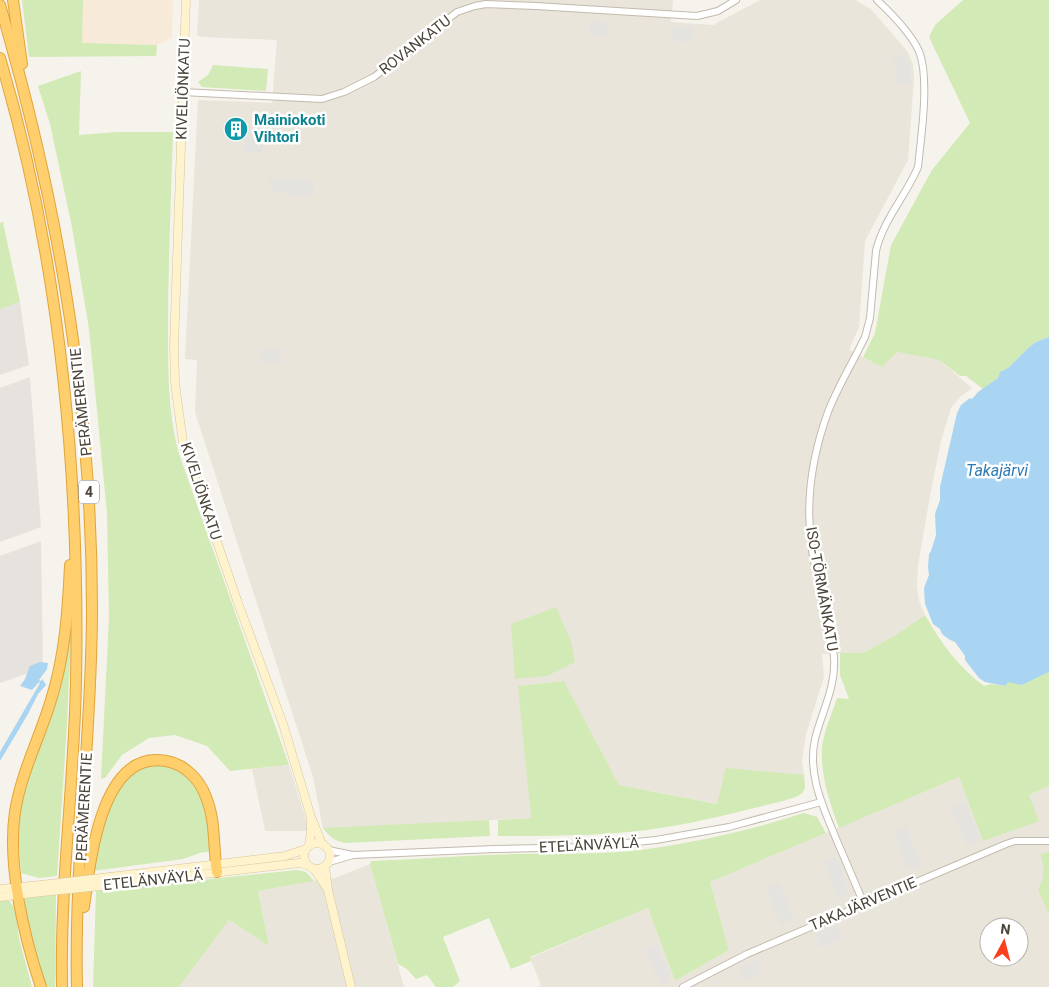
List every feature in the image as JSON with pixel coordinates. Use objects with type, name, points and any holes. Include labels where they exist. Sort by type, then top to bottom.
[{"type":"highway","points":[[13,0],[24,87]]},
{"type":"highway","name":"PERÄMERENTIE","points":[[0,6],[24,87],[52,212],[72,320],[91,513],[91,664],[77,925],[77,986]]},
{"type":"highway","name":"PERÄMERENTIE","points":[[0,58],[26,157],[44,248],[68,417],[76,540],[76,686],[61,925],[62,987]]},
{"type":"highway","points":[[41,987],[23,925],[14,846],[15,811],[21,787],[56,686],[65,635],[71,548],[76,540]]},
{"type":"highway","points":[[77,986],[81,965],[83,916],[89,868],[95,840],[104,809],[114,788],[125,773],[141,763],[159,760],[181,766],[195,778],[200,784],[207,800],[216,868]]},
{"type":"main road","name":"KIVELIÖNKATU","points":[[186,0],[174,347],[175,383],[184,443],[238,603],[284,724],[311,817],[325,847]]},
{"type":"main road","name":"KIVELIÖNKATU","points":[[307,848],[312,831],[311,817]]},
{"type":"main road","points":[[328,890],[304,857],[307,848],[315,843],[325,847],[330,857],[327,864],[328,890],[351,987]]},
{"type":"main road","name":"ETELÄNVÄYLÄ","points":[[0,889],[18,891],[42,889],[216,868],[285,856],[307,848]]},
{"type":"main road","name":"ETELÄNVÄYLÄ","points":[[216,868],[299,863],[310,867]]},
{"type":"main road","points":[[310,867],[327,864]]},
{"type":"main road","name":"ETELÄNVÄYLÄ","points":[[0,897],[18,891]]},
{"type":"street","name":"ROVANKATU","points":[[182,92],[322,99],[358,86],[374,77],[458,12],[486,4],[697,16],[718,11],[736,0]]},
{"type":"street","name":"ISO-TÖRMÄNKATU","points":[[864,904],[821,802],[814,774],[816,739],[830,693],[834,669],[831,635],[812,550],[810,501],[813,466],[820,434],[828,411],[865,337],[870,318],[876,248],[884,228],[918,167],[924,84],[922,62],[913,40],[877,0]]},
{"type":"street","name":"ETELÄNVÄYLÄ","points":[[325,847],[333,852],[353,855],[586,847],[656,840],[728,827],[821,802]]},
{"type":"street","name":"TAKAJÄRVENTIE","points":[[684,987],[747,954],[1006,844],[1049,841]]},
{"type":"street","name":"ETELÄNVÄYLÄ","points":[[327,864],[353,855]]},
{"type":"shaded area","points":[[83,0],[173,0],[172,38],[157,45],[81,43]]},
{"type":"shaded area","points":[[199,0],[673,0],[671,22],[713,25],[760,0],[855,0],[871,9],[907,51],[913,64],[914,78],[908,160],[865,241],[859,327],[849,350],[882,367],[897,352],[939,360],[972,388],[960,397],[951,408],[941,441],[918,566],[917,586],[919,601],[925,615],[896,635],[863,653],[822,654],[824,677],[806,734],[802,761],[804,775],[718,804],[619,785],[564,681],[519,686],[531,818],[323,829],[313,777],[195,412],[197,360],[185,359],[198,100],[272,103],[277,40],[201,37],[197,35]]},
{"type":"shaded area","points":[[590,21],[609,23],[608,37],[589,36]]},
{"type":"shaded area","points":[[672,26],[693,28],[692,42],[671,41]]},
{"type":"shaded area","points":[[905,55],[911,68],[910,84],[895,84],[897,70],[892,60]]},
{"type":"shaded area","points":[[259,115],[265,115],[262,153],[244,152],[245,129],[258,130]]},
{"type":"shaded area","points":[[269,178],[314,180],[313,197],[287,196],[287,193],[272,192],[272,187],[269,187]]},
{"type":"shaded area","points":[[20,302],[29,365],[0,375],[0,309]]},
{"type":"shaded area","points":[[261,349],[281,350],[280,363],[260,362]]},
{"type":"shaded area","points":[[30,377],[41,527],[0,542],[0,388]]},
{"type":"shaded area","points":[[41,541],[43,668],[0,683],[0,556]]},
{"type":"shaded area","points":[[289,765],[308,831],[265,831],[252,769]]},
{"type":"shaded area","points":[[959,777],[984,841],[1029,795],[1049,786],[1049,987],[536,987],[541,985],[530,958],[648,908],[675,981],[729,950],[710,882]]},
{"type":"shaded area","points":[[965,802],[981,841],[968,847],[951,808]]},
{"type":"shaded area","points":[[906,826],[922,867],[913,870],[912,867],[908,868],[893,831]]},
{"type":"shaded area","points":[[836,857],[849,891],[845,893],[846,896],[839,899],[824,862]]},
{"type":"shaded area","points":[[370,864],[404,987],[179,987],[229,920],[269,946],[258,891],[335,878]]},
{"type":"shaded area","points":[[779,883],[794,919],[781,925],[766,888]]},
{"type":"shaded area","points":[[837,925],[843,939],[821,948],[815,935]]},
{"type":"shaded area","points":[[657,944],[670,976],[667,977],[669,981],[660,985],[645,949]]},
{"type":"shaded area","points":[[757,960],[761,969],[758,970],[760,974],[744,981],[739,967]]},
{"type":"green space","points":[[22,0],[83,0],[82,43],[157,45],[156,56],[29,57]]},
{"type":"green space","points":[[963,0],[1049,0],[1049,337],[1036,342],[1027,349],[1008,368],[1000,372],[998,378],[983,389],[966,376],[960,376],[939,360],[897,352],[882,367],[863,357],[875,333],[891,245],[932,170],[970,123],[929,37],[935,25]]},
{"type":"green space","points":[[213,65],[268,69],[266,91],[202,87],[198,82],[208,75]]},
{"type":"green space","points":[[81,71],[79,135],[117,132],[173,132],[168,345],[172,421],[178,451],[289,765],[230,771],[207,746],[175,735],[149,738],[122,755],[105,778],[101,779],[109,618],[107,513],[89,329],[72,227],[50,124],[38,86]]},
{"type":"green space","points":[[3,222],[20,302],[0,309],[0,223]]},
{"type":"green space","points":[[556,607],[571,642],[575,662],[547,676],[515,679],[511,624]]},
{"type":"green space","points":[[925,615],[951,654],[966,671],[984,686],[991,684],[1005,686],[1008,681],[1022,685],[1049,672],[1049,786],[1029,795],[1039,821],[983,841],[959,777],[839,828],[826,789],[822,747],[824,735],[837,698],[849,699],[840,675],[840,653],[863,653],[896,635]]},
{"type":"green space","points":[[69,635],[71,636],[67,724],[57,876],[39,878],[21,873],[18,830],[19,814]]},
{"type":"green space","points":[[564,681],[619,785],[717,804],[726,768],[804,775],[804,791],[784,801],[662,828],[596,834],[498,836],[498,820],[531,818],[518,686]]},
{"type":"green space","points":[[167,765],[179,770],[193,781],[203,799],[208,820],[211,851],[183,859],[93,871],[106,814],[119,787],[128,777],[140,769],[150,766]]},
{"type":"green space","points":[[804,813],[817,817],[826,833],[710,882],[729,950],[675,981],[648,908],[530,957],[531,961],[511,969],[489,918],[443,937],[460,981],[453,987],[436,987],[427,975],[416,979],[407,969],[398,964],[370,864],[371,861],[631,851],[727,834]]},
{"type":"green space","points":[[489,820],[490,836],[345,843],[332,838],[323,828]]},
{"type":"green space","points":[[1049,852],[1049,914],[1038,890],[1044,872],[1040,854]]},
{"type":"green space","points":[[297,870],[306,872],[314,881],[258,891],[269,946],[229,920],[179,987],[93,987],[96,891]]},
{"type":"green space","points":[[56,894],[55,987],[45,987],[28,930],[25,899],[27,897]]},
{"type":"green space","points":[[0,900],[9,901],[15,908],[19,938],[32,987],[0,987]]},
{"type":"water","name":"Takajärvi","points":[[1049,337],[1049,672],[1022,685],[1008,682],[1005,686],[985,682],[979,678],[965,660],[965,656],[955,642],[942,634],[940,629],[933,624],[925,604],[924,588],[929,575],[929,554],[936,535],[935,514],[940,500],[940,487],[957,413],[961,405],[970,398],[972,399],[978,392],[998,378],[1000,372],[1008,368],[1027,349],[1036,342]]},
{"type":"water","points":[[40,662],[48,663],[47,669],[39,680],[41,681],[44,678],[43,680],[46,685],[38,694],[0,761],[0,752],[40,683],[32,690],[20,686],[30,666]]},
{"type":"place","name":"Mainiokoti Vihtori","points":[[236,129]]}]
